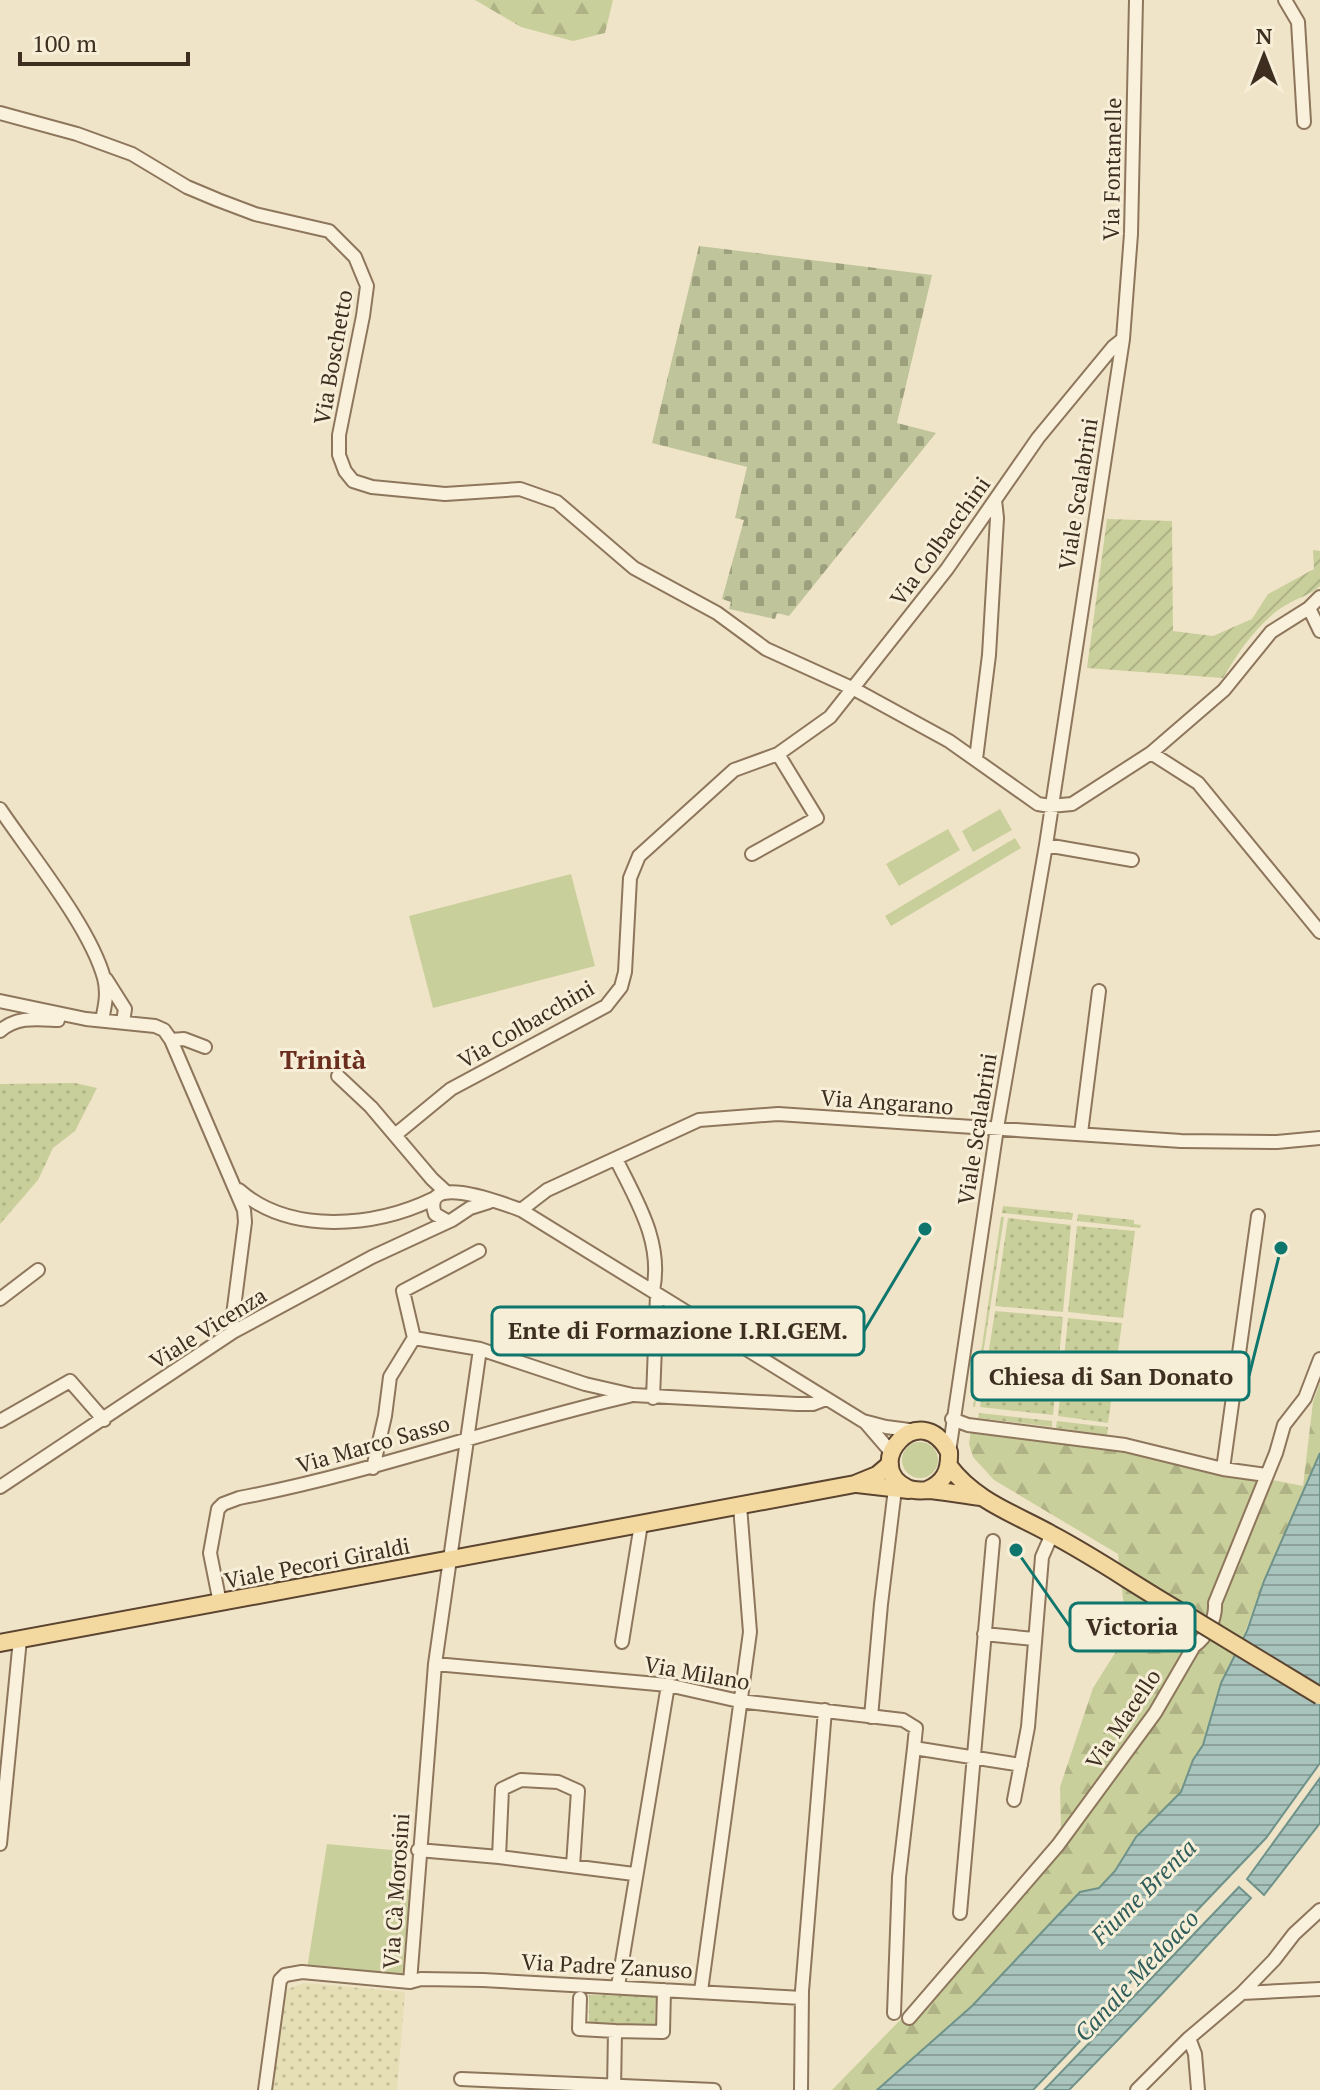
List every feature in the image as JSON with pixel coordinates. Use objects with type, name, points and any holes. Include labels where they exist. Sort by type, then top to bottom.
[{"type":"main road","points":[[949,1459],[942,1481],[921,1490],[898,1482],[890,1458],[903,1435],[927,1433],[949,1459],[967,1486],[983,1498],[1052,1534],[1320,1696]]},
{"type":"main road","name":"Viale Pecori Giraldi","points":[[0,1643],[855,1484],[877,1475],[890,1458]]},
{"type":"main road","name":"Viale Pecori Giraldi","points":[[855,1484],[983,1498]]},
{"type":"street","name":"Via Fontanelle","points":[[1123,339],[1131,234],[1136,0]]},
{"type":"street","points":[[1285,0],[1298,22],[1304,122]]},
{"type":"street","name":"Via Boschetto","points":[[0,113],[77,134],[132,154],[187,187],[255,214],[329,231],[348,250],[363,271],[367,286],[339,435],[339,455],[353,481],[372,487],[445,494],[520,489],[538,493],[557,502],[634,568],[717,613],[766,649],[854,689]]},
{"type":"street","name":"Via Colbacchini","points":[[395,1135],[451,1089],[606,1006],[621,987],[625,972],[630,878],[639,856],[734,770],[778,754],[830,717],[947,569],[1038,438],[1123,339]]},
{"type":"street","name":"Viale Scalabrini","points":[[949,1459],[952,1420],[997,1128],[1046,845],[1123,339]]},
{"type":"street","points":[[976,759],[989,655],[997,518],[995,500]]},
{"type":"street","points":[[854,689],[976,759],[1038,804],[1072,804],[1151,753],[1224,690],[1271,632],[1309,608],[1320,597]]},
{"type":"street","points":[[1309,608],[1320,631]]},
{"type":"street","points":[[1151,753],[1198,783],[1320,932]]},
{"type":"street","points":[[752,854],[817,818],[778,754]]},
{"type":"street","points":[[0,809],[76,920],[104,977],[125,1009],[123,1022]]},
{"type":"street","points":[[1046,845],[1132,860]]},
{"type":"street","points":[[102,1020],[107,999],[104,977]]},
{"type":"street","points":[[1081,1133],[1099,991]]},
{"type":"street","points":[[0,1001],[164,1030],[236,1188],[245,1222],[233,1332]]},
{"type":"street","points":[[0,1031],[8,1023],[28,1018],[58,1020],[61,1014]]},
{"type":"street","points":[[171,1040],[184,1039],[205,1047]]},
{"type":"street","points":[[338,1076],[371,1107],[442,1195],[461,1199],[460,1214]]},
{"type":"street","name":"Via Angarano","points":[[521,1210],[547,1190],[699,1120],[725,1117],[778,1114],[1181,1141],[1277,1142],[1320,1138]]},
{"type":"street","points":[[616,1159],[650,1229],[655,1252],[653,1398]]},
{"type":"street","points":[[236,1188],[259,1206],[272,1211]]},
{"type":"street","points":[[245,1222],[254,1210],[320,1221],[360,1221],[442,1195],[496,1202],[521,1210],[863,1421],[927,1433],[952,1420],[968,1425],[1125,1445],[1223,1469],[1266,1475]]},
{"type":"street","points":[[442,1195],[435,1214],[447,1221]]},
{"type":"street","name":"Viale Vicenza","points":[[0,1487],[233,1332],[372,1257],[484,1203],[496,1202]]},
{"type":"street","points":[[1223,1469],[1258,1216]]},
{"type":"street","points":[[373,1468],[390,1377],[414,1338],[403,1291],[479,1251]]},
{"type":"street","points":[[0,1299],[38,1270]]},
{"type":"street","points":[[414,1338],[480,1349],[585,1384],[653,1398],[797,1404],[813,1404],[826,1399]]},
{"type":"street","name":"Via Cà Morosini","points":[[265,2090],[280,1980],[285,1975],[302,1972],[410,1982],[435,1664],[480,1349]]},
{"type":"street","name":"Via Macello","points":[[909,2018],[1058,1845],[1155,1713],[1194,1646],[1203,1640],[1216,1613],[1215,1603],[1284,1425],[1305,1398],[1320,1359]]},
{"type":"street","points":[[0,1421],[70,1381],[104,1420]]},
{"type":"street","name":"Via Marco Sasso","points":[[220,1603],[210,1553],[218,1509],[223,1504],[373,1468],[467,1438],[633,1395]]},
{"type":"street","points":[[863,1421],[890,1458]]},
{"type":"street","points":[[871,1717],[895,1489]]},
{"type":"street","points":[[701,1991],[750,1632],[740,1506]]},
{"type":"street","points":[[622,1642],[641,1524]]},
{"type":"street","points":[[1014,1800],[1028,1727],[1042,1557],[1052,1534]]},
{"type":"street","points":[[960,1913],[993,1541]]},
{"type":"street","points":[[984,1634],[1034,1639]]},
{"type":"street","points":[[0,1844],[20,1639]]},
{"type":"street","name":"Via Milano","points":[[435,1664],[668,1685],[739,1701],[903,1720],[916,1728],[914,1748]]},
{"type":"street","points":[[618,1986],[634,1874],[668,1685]]},
{"type":"street","points":[[801,2090],[802,1998],[825,1710]]},
{"type":"street","points":[[894,2013],[899,1877],[914,1748],[1021,1765]]},
{"type":"street","points":[[499,1857],[502,1789],[521,1780],[558,1782],[578,1791],[573,1866]]},
{"type":"street","points":[[418,1850],[634,1874]]},
{"type":"street","points":[[1137,2090],[1189,2038],[1242,1993],[1294,1934],[1320,1910]]},
{"type":"street","name":"Via Padre Zanuso","points":[[410,1982],[421,1979],[618,1986],[802,1998]]},
{"type":"street","points":[[1242,1993],[1320,1989]]},
{"type":"street","points":[[580,1998],[579,2029],[663,2032],[664,1990]]},
{"type":"street","points":[[614,2088],[615,2031]]},
{"type":"street","points":[[1189,2038],[1195,2054],[1198,2090]]},
{"type":"street","points":[[461,2079],[714,2090]]},
{"type":"shaded area","points":[[304,1983],[405,1992],[397,2090],[270,2090],[281,2000],[288,1989]]},
{"type":"green space","points":[[475,0],[613,0],[605,33],[573,41],[521,27]]},
{"type":"green space","points":[[699,246],[932,275],[897,423],[936,433],[789,616],[777,613],[775,619],[729,609],[731,602],[722,599],[744,520],[735,518],[747,467],[652,443]]},
{"type":"green space","points":[[1107,519],[1172,521],[1173,631],[1213,636],[1252,619],[1268,594],[1314,569],[1313,550],[1320,551],[1320,586],[1267,619],[1243,647],[1223,678],[1087,668]]},
{"type":"green space","points":[[1000,809],[1012,830],[973,852],[962,831]]},
{"type":"green space","points":[[948,829],[960,850],[899,886],[886,864]]},
{"type":"green space","points":[[1015,838],[1021,848],[891,926],[885,916]]},
{"type":"green space","points":[[571,874],[595,966],[433,1008],[409,916]]},
{"type":"green space","points":[[75,1083],[97,1088],[75,1131],[53,1148],[38,1180],[0,1224],[0,1084]]},
{"type":"green space","points":[[1003,1206],[1073,1213],[1072,1220],[1002,1213]]},
{"type":"green space","points":[[1078,1214],[1134,1220],[1134,1224],[1141,1225],[1140,1228],[1077,1221]]},
{"type":"green space","points":[[1001,1217],[1004,1217],[973,1407]]},
{"type":"green space","points":[[1008,1218],[1071,1225],[1063,1312],[995,1306]]},
{"type":"green space","points":[[1077,1226],[1135,1231],[1123,1318],[1068,1312]]},
{"type":"green space","points":[[995,1311],[1063,1317],[1053,1415],[980,1407]]},
{"type":"green space","points":[[1068,1318],[1122,1323],[1108,1423],[1058,1416]]},
{"type":"green space","points":[[1320,1383],[1320,1453],[1264,1581],[1203,1745],[1193,1760],[1181,1792],[1136,1837],[1115,1871],[1099,1888],[1080,1892],[972,2006],[877,2090],[832,2090],[906,2014],[1061,1831],[1060,1787],[1093,1688],[1127,1634],[1118,1554],[994,1480],[973,1457],[969,1444],[971,1429],[1103,1446],[1303,1486],[1313,1402]]},
{"type":"green space","points":[[979,1413],[1052,1421],[1052,1427],[978,1418]]},
{"type":"green space","points":[[1057,1421],[1108,1427],[1107,1435],[1056,1428]]},
{"type":"green space","points":[[920,1442],[933,1447],[938,1460],[933,1473],[920,1478],[907,1473],[902,1460],[907,1447]]},
{"type":"green space","points":[[327,1844],[402,1851],[398,1888],[410,1890],[402,1976],[307,1969]]},
{"type":"green space","points":[[589,1995],[656,1996],[655,2025],[589,2024]]},
{"type":"water","name":"Fiume Brenta","points":[[1320,1453],[1320,1763],[1266,1838],[1147,1963],[1033,2090],[877,2090],[972,2006],[1080,1892],[1099,1888],[1115,1871],[1136,1837],[1181,1792],[1193,1760],[1203,1745],[1221,1683],[1247,1631],[1264,1581]]},
{"type":"water","points":[[1320,1778],[1320,1823],[1264,1895],[1247,1879]]},
{"type":"water","name":"Canale Medoaco","points":[[1239,1887],[1251,1898],[1138,2019],[1069,2090],[1044,2090]]},
{"type":"place","name":"Ente di Formazione I.RI.GEM.","points":[[925,1229]]},
{"type":"place","name":"Chiesa di San Donato","points":[[1281,1248]]},
{"type":"place","name":"Victoria","points":[[1016,1550]]},
{"type":"district","name":"Trinità","points":[[323,1060]]}]
